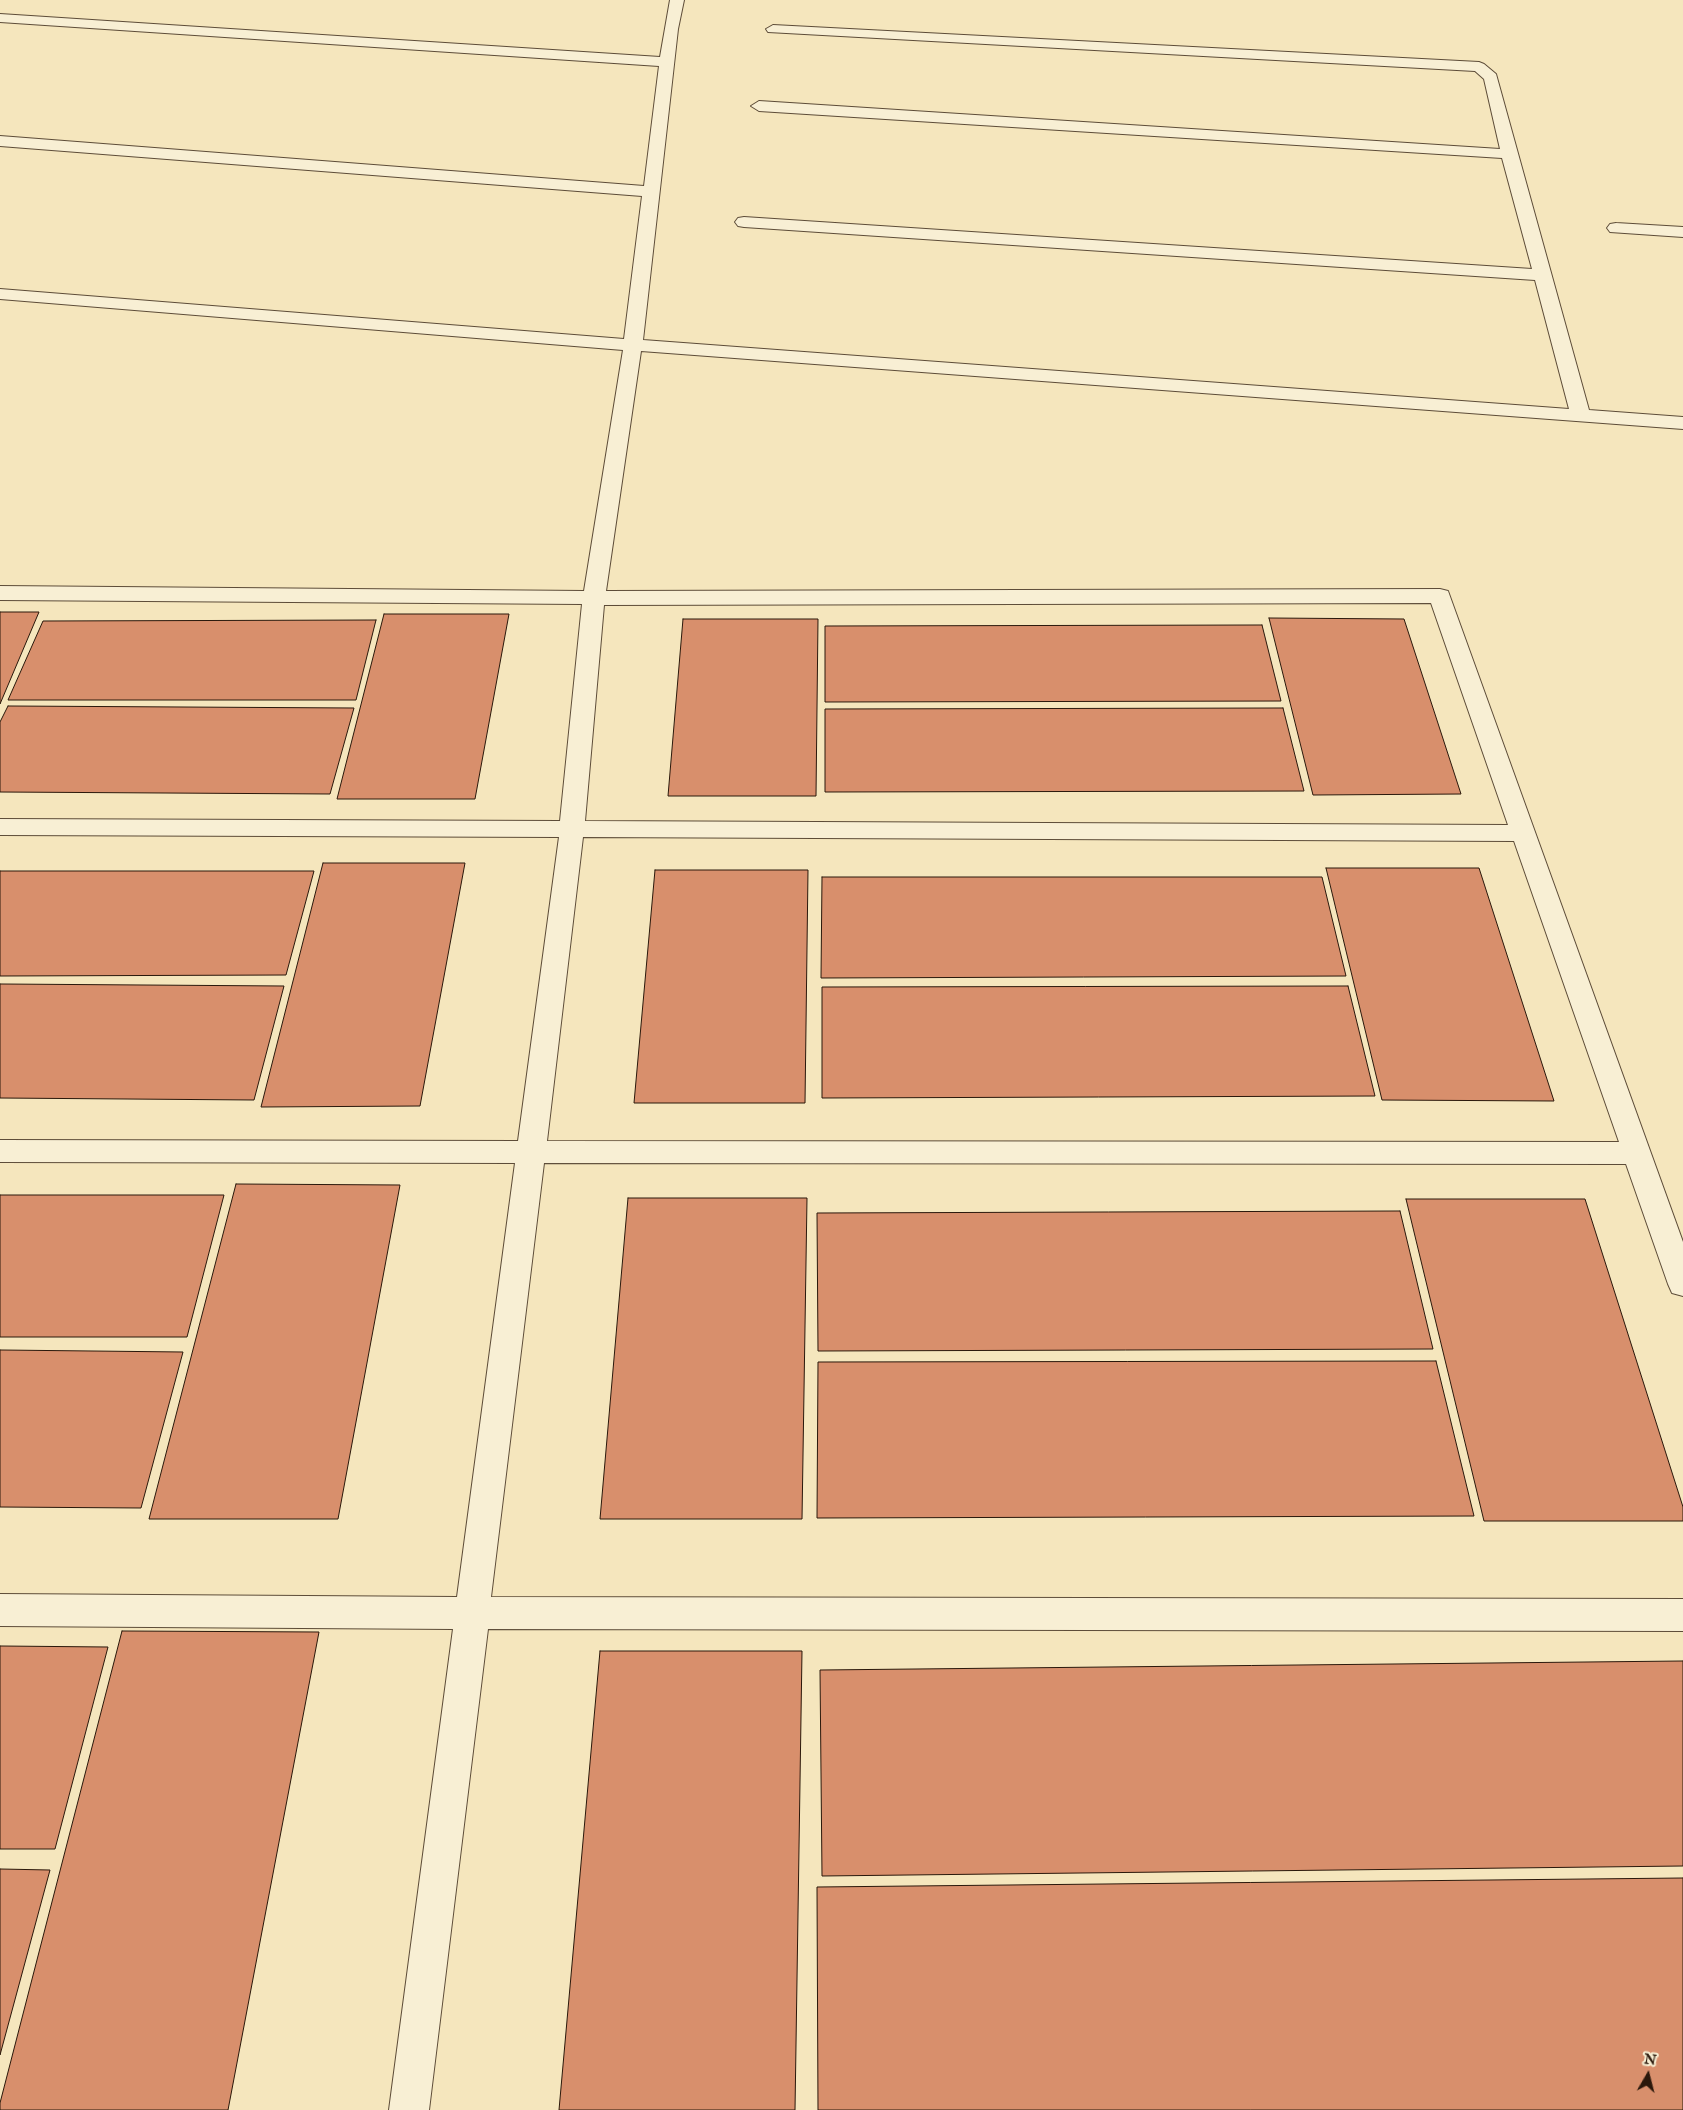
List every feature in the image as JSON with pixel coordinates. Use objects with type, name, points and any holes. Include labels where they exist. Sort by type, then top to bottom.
[{"type":"street","points":[[409,2110],[572,829],[594,598],[633,345],[667,62],[677,0]]},
{"type":"street","points":[[0,18],[667,62]]},
{"type":"street","points":[[773,28],[1479,67],[1491,77],[1509,154],[1581,416]]},
{"type":"street","points":[[759,106],[1509,154]]},
{"type":"street","points":[[0,141],[652,192]]},
{"type":"street","points":[[744,222],[1543,275]]},
{"type":"street","points":[[1616,228],[1683,232]]},
{"type":"street","points":[[0,294],[633,345],[1683,423]]},
{"type":"street","points":[[0,593],[594,598],[1440,596],[1683,1284]]},
{"type":"street","points":[[0,827],[1523,832]]},
{"type":"street","points":[[0,1151],[1636,1153]]},
{"type":"street","points":[[0,1610],[472,1613],[1683,1615]]},
{"type":"building","points":[[0,612],[39,612],[0,704]]},
{"type":"building","points":[[384,614],[509,614],[475,799],[337,799]]},
{"type":"building","points":[[1269,618],[1404,619],[1461,794],[1313,795]]},
{"type":"building","points":[[683,619],[818,619],[816,796],[668,796]]},
{"type":"building","points":[[376,620],[356,700],[8,700],[43,621]]},
{"type":"building","points":[[1262,625],[1281,701],[825,702],[825,626]]},
{"type":"building","points":[[8,706],[354,708],[330,794],[0,792],[0,722]]},
{"type":"building","points":[[1283,708],[1304,791],[825,792],[825,709]]},
{"type":"building","points":[[323,863],[465,863],[420,1106],[261,1107]]},
{"type":"building","points":[[1326,868],[1479,868],[1554,1101],[1382,1100]]},
{"type":"building","points":[[655,870],[808,870],[805,1103],[634,1103]]},
{"type":"building","points":[[0,871],[314,871],[286,975],[0,976]]},
{"type":"building","points":[[822,877],[1322,877],[1346,976],[821,978]]},
{"type":"building","points":[[0,984],[284,986],[254,1100],[0,1098]]},
{"type":"building","points":[[1348,986],[1375,1096],[822,1098],[822,987]]},
{"type":"building","points":[[236,1184],[400,1185],[338,1519],[149,1519]]},
{"type":"building","points":[[0,1195],[224,1195],[187,1337],[0,1337]]},
{"type":"building","points":[[628,1198],[807,1198],[802,1519],[600,1519]]},
{"type":"building","points":[[1406,1199],[1585,1199],[1683,1507],[1683,1521],[1484,1521]]},
{"type":"building","points":[[1400,1211],[1433,1349],[818,1351],[817,1213]]},
{"type":"building","points":[[0,1350],[183,1352],[141,1508],[0,1507]]},
{"type":"building","points":[[1436,1361],[1474,1516],[817,1518],[818,1362]]},
{"type":"building","points":[[122,1631],[319,1632],[228,2110],[0,2110],[0,2103]]},
{"type":"building","points":[[0,1646],[108,1647],[55,1849],[0,1849]]},
{"type":"building","points":[[600,1651],[802,1651],[795,2110],[559,2110]]},
{"type":"building","points":[[1683,1661],[1683,1866],[822,1876],[820,1670]]},
{"type":"building","points":[[0,1869],[50,1870],[0,2055]]},
{"type":"building","points":[[1683,1878],[1683,2110],[818,2110],[817,1887]]}]
